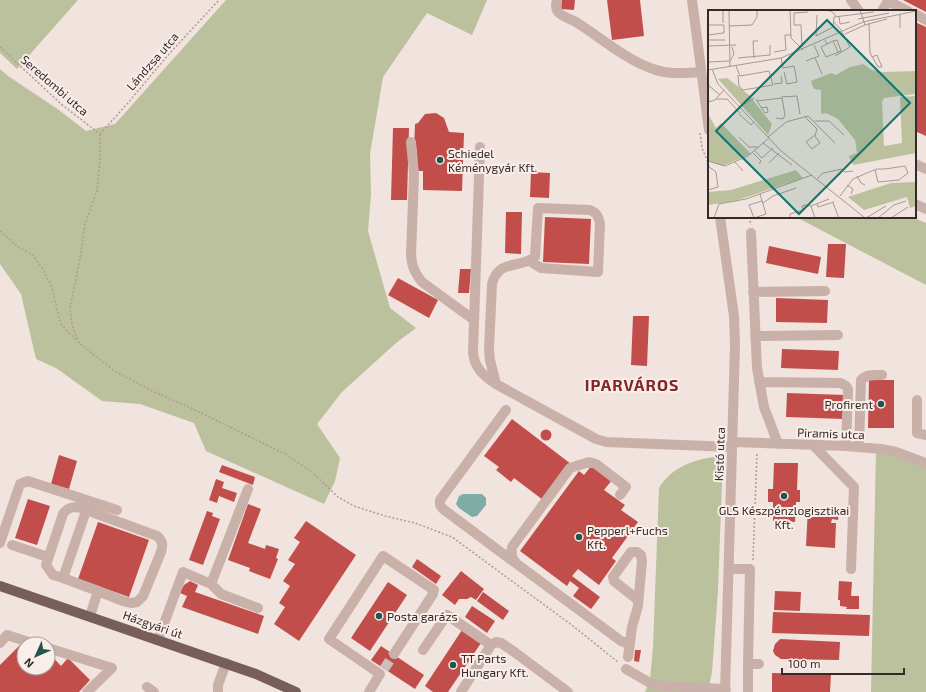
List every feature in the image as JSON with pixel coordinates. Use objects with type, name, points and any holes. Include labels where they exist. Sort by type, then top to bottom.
[{"type":"main road","name":"Házgyári út","points":[[0,586],[226,663],[256,674],[296,692]]},
{"type":"street","points":[[557,0],[556,8],[558,12],[638,63],[671,74],[701,72]]},
{"type":"street","points":[[692,0],[701,72],[708,108],[704,129]]},
{"type":"street","points":[[851,0],[858,10]]},
{"type":"street","points":[[883,10],[888,1],[906,10]]},
{"type":"street","points":[[916,15],[926,20]]},
{"type":"street","points":[[411,142],[414,174],[411,255],[412,266],[422,282],[474,320]]},
{"type":"street","name":"Piramis utca","points":[[480,148],[474,360],[484,376],[596,440],[606,442],[732,445],[757,443],[846,446],[896,452],[926,463]]},
{"type":"street","points":[[916,164],[926,169]]},
{"type":"street","points":[[916,204],[926,209]]},
{"type":"street","points":[[496,384],[489,349],[492,284],[494,278],[502,269],[508,266],[530,261],[535,257],[538,208],[590,210],[595,212],[598,216],[600,223],[598,272],[541,268],[530,261]]},
{"type":"street","name":"Kistó utca","points":[[720,218],[734,322],[735,345],[726,691]]},
{"type":"street","points":[[751,233],[757,368],[764,407],[778,444]]},
{"type":"street","points":[[753,292],[825,291]]},
{"type":"street","points":[[755,336],[838,335]]},
{"type":"street","points":[[860,447],[861,380],[870,375],[882,375]]},
{"type":"street","points":[[759,382],[841,383],[844,385],[848,389],[846,446]]},
{"type":"street","points":[[917,400],[917,433],[926,435]]},
{"type":"street","points":[[506,410],[440,500],[440,505],[443,509],[621,641],[629,644]]},
{"type":"street","points":[[813,445],[854,488],[851,569]]},
{"type":"street","points":[[517,564],[512,560],[512,547],[570,468],[589,462],[596,464],[626,487],[620,495]]},
{"type":"street","points":[[0,543],[20,484],[28,480],[117,510]]},
{"type":"street","points":[[211,584],[248,489]]},
{"type":"street","points":[[72,507],[157,536],[161,539],[163,545],[143,596],[137,602],[131,603],[53,574],[49,571],[46,565],[48,557],[63,514],[66,509],[72,507]]},
{"type":"street","points":[[63,578],[86,511]]},
{"type":"street","points":[[12,544],[48,557]]},
{"type":"street","points":[[369,692],[382,672],[328,639],[383,556],[434,590],[433,594],[394,654]]},
{"type":"street","points":[[729,569],[750,569],[748,692]]},
{"type":"street","points":[[158,640],[183,572],[211,584],[221,594],[258,608]]},
{"type":"street","points":[[90,616],[98,591]]},
{"type":"street","points":[[628,657],[629,644],[638,600]]},
{"type":"street","points":[[423,650],[447,615],[491,645]]},
{"type":"street","points":[[0,643],[7,635],[16,638]]},
{"type":"street","points":[[461,692],[491,645],[496,642],[501,643],[568,692]]},
{"type":"street","points":[[56,650],[112,668],[87,692]]},
{"type":"street","points":[[216,690],[226,663]]},
{"type":"street","points":[[748,664],[759,664]]},
{"type":"street","points":[[626,669],[650,683],[659,686],[726,691]]},
{"type":"path","name":"Lándzsa utca","points":[[100,134],[168,55],[219,0]]},
{"type":"path","name":"Seredombi utca","points":[[0,47],[61,104],[100,134]]},
{"type":"path","points":[[704,129],[702,148],[708,163]]},
{"type":"path","points":[[79,343],[72,324],[70,308],[80,259],[85,224],[97,191],[100,159],[100,134]]},
{"type":"path","points":[[0,231],[18,247],[33,254],[51,285],[61,324],[79,343],[116,372],[152,391],[191,408],[285,454],[312,472],[338,497],[354,506],[385,516],[415,522],[452,537],[573,626],[626,669]]},
{"type":"path","points":[[750,569],[753,566],[757,443]]},
{"type":"green space","points":[[0,0],[78,0],[17,69],[0,53]]},
{"type":"green space","points":[[226,0],[487,0],[472,35],[427,13],[383,77],[370,154],[371,194],[368,231],[390,308],[416,328],[396,343],[342,392],[317,424],[340,458],[335,481],[324,504],[206,451],[194,423],[140,404],[102,401],[56,368],[36,359],[21,294],[0,264],[0,69],[59,110],[86,131],[115,124]]},
{"type":"green space","points":[[798,218],[914,218],[926,223],[926,285]]},
{"type":"green space","points":[[876,450],[926,464],[926,692],[871,692]]},
{"type":"green space","points":[[723,456],[718,590],[712,672],[708,692],[645,692],[650,680],[653,647],[659,488],[671,474],[687,464]]},
{"type":"water","points":[[463,494],[482,494],[486,498],[486,505],[477,516],[472,517],[459,508],[456,504],[459,496]]},
{"type":"building","points":[[562,0],[575,0],[574,10],[561,9]]},
{"type":"building","points":[[607,0],[640,0],[644,36],[612,40]]},
{"type":"building","points":[[903,0],[926,0],[926,12]]},
{"type":"building","points":[[916,22],[926,27],[926,136],[916,131]]},
{"type":"building","name":"Schiedel Kéménygyár Kft.","points":[[436,113],[444,118],[449,132],[464,133],[462,191],[423,190],[423,171],[417,171],[417,149],[414,149],[415,124],[418,123],[425,114]]},
{"type":"building","points":[[393,128],[409,128],[407,200],[391,200]]},
{"type":"building","points":[[531,172],[550,173],[549,198],[530,197]]},
{"type":"building","points":[[506,212],[522,212],[521,254],[505,253]]},
{"type":"building","points":[[545,217],[591,219],[589,264],[543,262]]},
{"type":"building","points":[[828,244],[846,244],[844,278],[826,277]]},
{"type":"building","points":[[769,246],[821,257],[818,274],[766,263]]},
{"type":"building","points":[[460,269],[471,269],[469,293],[458,293]]},
{"type":"building","points":[[398,278],[438,300],[429,318],[388,295]]},
{"type":"building","points":[[776,298],[828,300],[827,323],[776,322]]},
{"type":"building","points":[[633,316],[649,316],[647,366],[631,365]]},
{"type":"building","points":[[782,349],[839,351],[838,370],[781,368]]},
{"type":"building","name":"Profirent","points":[[869,380],[894,380],[894,428],[868,428]]},
{"type":"building","points":[[787,393],[845,395],[844,419],[786,417]]},
{"type":"building","points":[[512,419],[571,464],[543,500],[514,478],[511,482],[496,470],[499,467],[484,456]]},
{"type":"building","points":[[546,429],[550,431],[552,435],[550,439],[546,441],[542,439],[540,435],[542,431]]},
{"type":"building","points":[[59,455],[77,461],[69,489],[51,484]]},
{"type":"building","name":"GLS Készpénzlogisztikai Kft.","points":[[774,463],[798,463],[797,490],[800,490],[800,502],[796,502],[795,522],[773,521],[773,502],[768,502],[768,489],[773,489]]},
{"type":"building","points":[[222,465],[255,477],[253,485],[219,472]]},
{"type":"building","name":"Pepperl+Fuchs Kft.","points":[[592,465],[612,480],[604,490],[625,505],[621,510],[638,522],[612,558],[616,561],[599,585],[578,569],[572,576],[600,597],[591,609],[573,596],[579,588],[570,581],[567,586],[520,551],[579,471],[584,475]]},
{"type":"building","points":[[216,479],[224,482],[222,488],[237,493],[234,502],[219,496],[217,503],[209,500]]},
{"type":"building","points":[[28,499],[50,506],[37,545],[15,538]]},
{"type":"building","points":[[248,504],[261,509],[248,543],[265,549],[266,545],[279,549],[276,558],[278,559],[270,579],[249,571],[250,568],[228,560]]},
{"type":"building","points":[[808,508],[839,509],[838,520],[832,519],[831,523],[836,523],[835,548],[806,546]]},
{"type":"building","points":[[207,511],[213,513],[212,516],[220,519],[203,565],[189,560]]},
{"type":"building","points":[[306,521],[356,555],[299,641],[274,624],[285,607],[279,603],[290,586],[283,581],[295,564],[288,560],[300,542],[294,538]]},
{"type":"building","points":[[98,522],[149,540],[129,597],[78,579]]},
{"type":"building","points":[[417,559],[441,576],[436,584],[412,567]]},
{"type":"building","points":[[461,571],[484,589],[476,600],[471,597],[467,599],[459,599],[455,605],[442,595]]},
{"type":"building","points":[[190,581],[198,585],[195,592],[264,616],[258,634],[182,607],[187,596],[180,593],[184,585]]},
{"type":"building","points":[[839,581],[852,582],[851,596],[859,596],[859,609],[846,609],[847,607],[840,606],[840,600],[838,600]]},
{"type":"building","name":"Posta garázs","points":[[388,582],[407,595],[370,651],[351,638]]},
{"type":"building","points":[[775,591],[801,592],[800,611],[774,610]]},
{"type":"building","points":[[483,592],[509,611],[503,620],[477,601]]},
{"type":"building","points":[[472,606],[495,621],[487,633],[465,617]]},
{"type":"building","points":[[773,612],[870,615],[869,636],[772,633]]},
{"type":"building","name":"TT Parts Hungary Kft.","points":[[462,630],[481,643],[448,692],[433,692],[425,686]]},
{"type":"building","points":[[780,639],[840,642],[839,660],[781,659],[775,655],[773,651],[775,644]]},
{"type":"building","name":"Posta garázs","points":[[381,646],[424,675],[415,689],[371,660]]},
{"type":"building","points":[[16,649],[16,676],[56,676],[56,661],[61,666],[68,658],[90,680],[79,692],[0,692],[0,665]]},
{"type":"building","points":[[635,650],[641,650],[639,662],[634,661]]},
{"type":"building","points":[[772,673],[831,674],[830,692],[772,692]]},
{"type":"tunnel","points":[[384,669],[394,654]]},
{"type":"place","name":"Schiedel Kéménygyár Kft.","points":[[440,160]]},
{"type":"place","name":"Profirent","points":[[881,404]]},
{"type":"place","name":"GLS Készpénzlogisztikai Kft.","points":[[784,496]]},
{"type":"place","name":"Pepperl+Fuchs Kft.","points":[[579,537]]},
{"type":"place","name":"Posta garázs","points":[[379,616]]},
{"type":"place","name":"TT Parts Hungary Kft.","points":[[453,665]]},
{"type":"district","name":"IPARVÁROS","points":[[632,384]]}]
